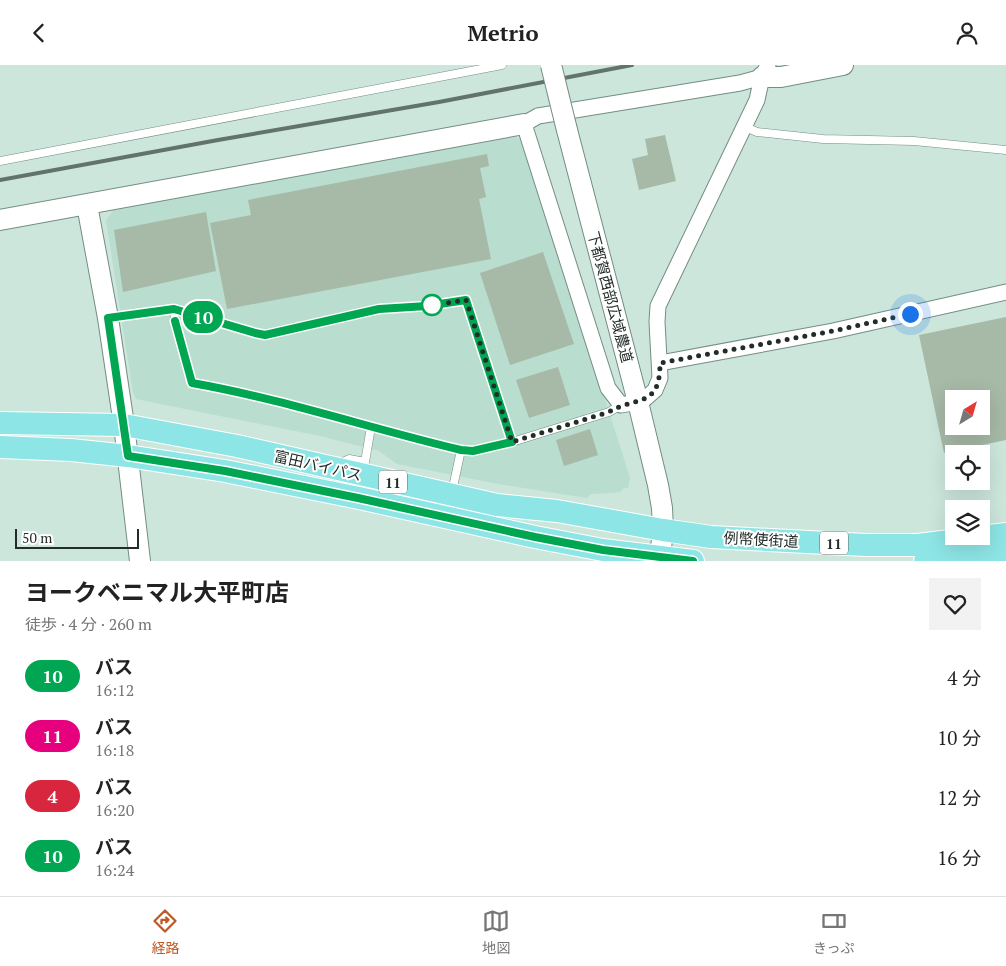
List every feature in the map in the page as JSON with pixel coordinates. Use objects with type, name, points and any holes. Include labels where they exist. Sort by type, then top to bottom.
[{"type":"main road","name":"富田バイパス","points":[[0,423],[124,425],[237,446],[497,505],[557,511],[663,530]]},
{"type":"main road","name":"富田バイパス","points":[[0,447],[71,450],[128,456],[225,471],[535,537],[661,560]]},
{"type":"main road","name":"例幣使街道","points":[[663,530],[711,537],[875,545],[918,545],[1006,534]]},
{"type":"main road","points":[[925,561],[1006,553]]},
{"type":"main road","name":"11","points":[[661,560],[693,561]]},
{"type":"street","name":"下都賀西部広域農道","points":[[551,65],[630,403],[658,485],[663,530]]},
{"type":"street","points":[[0,220],[524,124],[538,116],[740,83],[765,71],[781,77],[843,65]]},
{"type":"street","points":[[524,124],[608,388],[630,403],[655,390],[660,378],[658,306],[757,99],[765,71]]},
{"type":"street","points":[[87,205],[108,318],[124,425],[140,561]]},
{"type":"street","points":[[660,363],[833,331],[1006,292]]},
{"type":"street","points":[[661,560],[663,530]]},
{"type":"lane","points":[[0,161],[502,65]]},
{"type":"lane","points":[[743,126],[757,132],[823,139],[914,141],[1006,150]]},
{"type":"lane","points":[[108,318],[174,309],[265,335],[379,309],[427,306],[466,300],[512,442]]},
{"type":"lane","points":[[174,309],[175,321],[192,383],[274,400],[461,450],[473,451],[512,442],[609,412],[630,403]]},
{"type":"lane","points":[[329,467],[349,459],[365,462],[371,427]]},
{"type":"lane","points":[[451,495],[461,450]]},
{"type":"shaded area","points":[[512,135],[524,142],[630,478],[628,488],[624,488],[620,492],[591,494],[587,498],[498,484],[397,464],[379,451],[320,436],[136,399],[133,392],[106,220],[115,208]]},
{"type":"building","points":[[665,135],[676,181],[639,190],[632,159],[648,155],[645,139]]},
{"type":"building","points":[[487,154],[489,166],[480,168],[486,197],[479,199],[491,259],[227,309],[210,223],[251,215],[248,200]]},
{"type":"building","points":[[206,212],[216,271],[123,292],[114,230]]},
{"type":"building","points":[[543,252],[574,344],[510,365],[480,273]]},
{"type":"building","points":[[1006,317],[1006,440],[982,445],[945,445],[944,453],[919,335]]},
{"type":"building","points":[[558,367],[570,405],[529,418],[516,380]]},
{"type":"building","points":[[590,429],[598,455],[564,466],[556,440]]},
{"type":"railway","points":[[0,180],[439,102],[632,65]]},
{"type":"bus line","name":"10","points":[[175,321],[192,383],[274,400],[461,450],[473,451],[512,442],[466,300],[427,306],[379,309],[265,335],[174,309],[108,318],[128,456],[225,471],[603,550],[693,561]]},
{"type":"route","points":[[432,305],[427,306],[466,300],[512,442],[609,412],[621,405],[638,402],[646,398],[655,390],[660,378],[660,363],[833,331],[910,314]]}]
